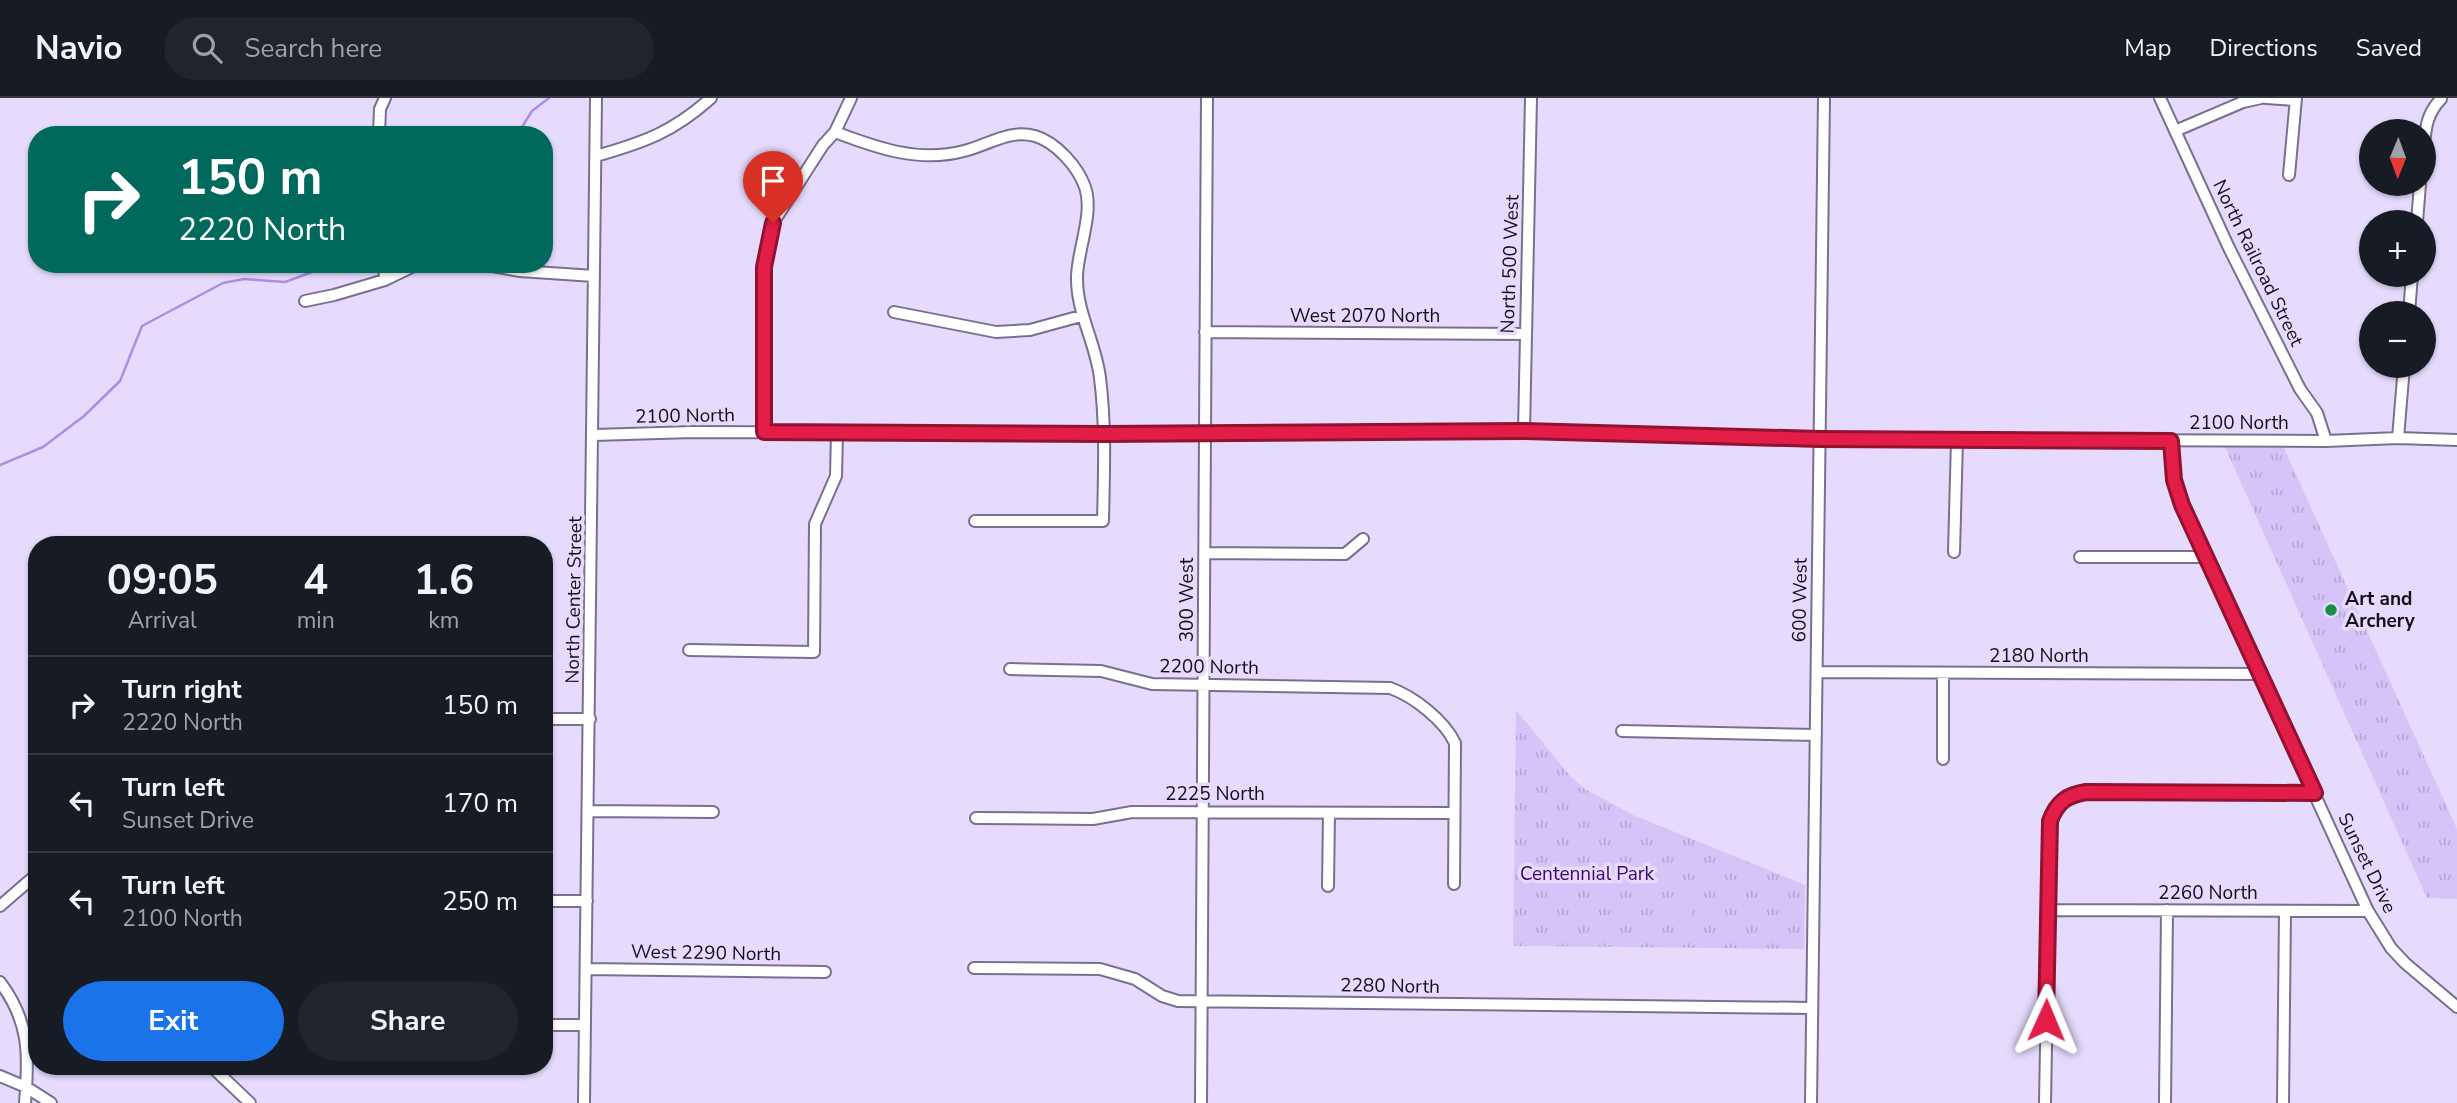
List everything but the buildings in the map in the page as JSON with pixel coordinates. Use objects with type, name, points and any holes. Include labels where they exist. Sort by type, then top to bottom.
[{"type":"street","points":[[379,126],[380,109],[385,98]]},
{"type":"street","name":"North Center Street","points":[[584,1103],[596,98]]},
{"type":"street","points":[[596,156],[639,144],[670,130],[711,98]]},
{"type":"street","points":[[764,432],[764,267],[773,223],[823,145],[835,132],[851,98]]},
{"type":"street","name":"300 West","points":[[1201,1103],[1207,98]]},
{"type":"street","name":"North 500 West","points":[[1524,431],[1531,98]]},
{"type":"street","name":"600 West","points":[[1811,1103],[1824,98]]},
{"type":"street","name":"North Railroad Street","points":[[2160,98],[2229,248],[2300,389],[2316,413],[2326,441]]},
{"type":"street","points":[[2175,131],[2243,102],[2263,98],[2296,99],[2289,176]]},
{"type":"street","points":[[2429,119],[2432,108],[2441,99]]},
{"type":"street","points":[[835,132],[879,149],[937,156],[965,151],[999,137],[1017,133],[1037,136],[1070,161],[1086,188],[1088,210],[1081,239],[1077,277],[1081,316],[1090,334],[1100,377],[1104,434],[1103,522],[975,521]]},
{"type":"street","points":[[385,273],[385,280]]},
{"type":"street","points":[[305,301],[385,280],[399,273]]},
{"type":"street","points":[[549,273],[593,276]]},
{"type":"street","points":[[894,312],[996,332],[1030,330],[1081,316]]},
{"type":"street","name":"West 2070 North","points":[[1205,332],[1525,334]]},
{"type":"street","points":[[2398,438],[2403,378]]},
{"type":"street","name":"2100 North","points":[[594,435],[764,432],[1104,434],[1524,431],[1820,439],[2457,440]]},
{"type":"street","points":[[690,650],[814,652],[815,524],[836,477],[837,432]]},
{"type":"street","points":[[1954,552],[1957,440]]},
{"type":"street","name":"Sunset Drive","points":[[2171,441],[2174,480],[2182,505],[2368,911],[2391,948],[2457,1007]]},
{"type":"street","points":[[1205,553],[1345,554],[1363,539]]},
{"type":"street","points":[[2080,557],[2207,557]]},
{"type":"street","name":"2200 North","points":[[1010,669],[1101,671],[1152,684],[1390,688],[1408,694],[1450,732],[1455,743],[1454,813]]},
{"type":"street","name":"2180 North","points":[[1817,672],[2260,674]]},
{"type":"street","points":[[1942,673],[1943,759]]},
{"type":"street","points":[[553,719],[590,719]]},
{"type":"street","points":[[1622,731],[1816,735]]},
{"type":"street","points":[[2045,1103],[2050,821],[2054,809],[2073,794],[2086,792],[2315,793]]},
{"type":"street","points":[[589,811],[713,812]]},
{"type":"street","name":"2225 North","points":[[976,818],[1093,819],[1132,812],[1454,813]]},
{"type":"street","points":[[1328,886],[1329,813]]},
{"type":"street","points":[[1454,813],[1454,884]]},
{"type":"street","points":[[0,906],[28,882]]},
{"type":"street","points":[[553,901],[587,901]]},
{"type":"street","name":"2260 North","points":[[2049,910],[2368,911]]},
{"type":"street","points":[[2165,1103],[2167,910]]},
{"type":"street","points":[[2283,1103],[2284,911]]},
{"type":"street","name":"2280 North","points":[[974,968],[1100,969],[1135,979],[1162,996],[1178,1001],[1812,1008]]},
{"type":"street","name":"West 2290 North","points":[[586,969],[825,972]]},
{"type":"street","points":[[0,982],[14,1001],[26,1040],[25,1103]]},
{"type":"street","points":[[553,1024],[585,1025]]},
{"type":"street","points":[[222,1075],[250,1103]]},
{"type":"street","points":[[0,1076],[26,1087],[51,1103]]},
{"type":"green space","points":[[2225,447],[2284,448],[2457,829],[2457,899],[2427,898]]},
{"type":"green space","name":"Centennial Park","points":[[1516,710],[1571,777],[1585,789],[1633,815],[1805,885],[1804,949],[1513,946]]},
{"type":"green space","points":[[1674,889],[1693,890],[1691,917],[1673,916]]},
{"type":"waterway","points":[[523,126],[532,111],[549,98]]},
{"type":"waterway","points":[[0,465],[43,447],[84,416],[120,381],[142,326],[223,283],[244,279],[285,282],[310,273]]},
{"type":"place","name":"Art and Archery","points":[[2331,610]]},
{"type":"route","points":[[773,223],[764,267],[764,432],[1104,434],[1524,431],[1820,439],[2171,441],[2174,480],[2182,505],[2315,793],[2086,792],[2073,794],[2061,801],[2054,809],[2050,821],[2046,1020]]}]
